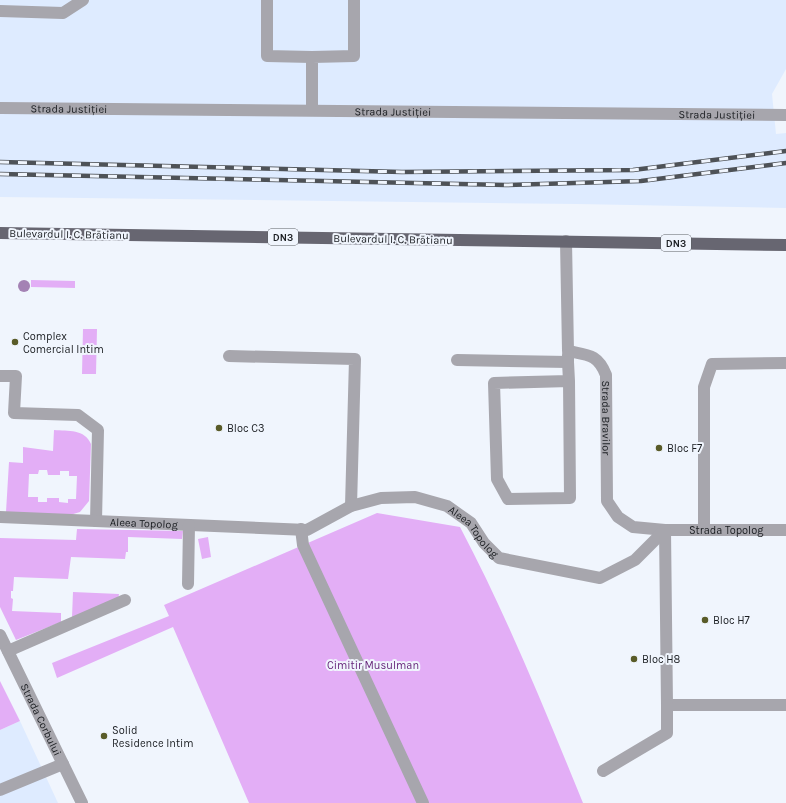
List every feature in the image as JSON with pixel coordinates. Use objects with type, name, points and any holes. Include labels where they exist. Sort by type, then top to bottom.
[{"type":"main road","name":"Bulevardul I. C. Brătianu","points":[[0,233],[786,245]]},
{"type":"street","points":[[0,11],[64,13],[82,0]]},
{"type":"street","points":[[267,0],[266,56],[354,56],[354,0]]},
{"type":"street","points":[[312,56],[312,110]]},
{"type":"street","name":"Strada Justiției","points":[[0,108],[786,115]]},
{"type":"street","points":[[566,241],[569,381],[570,498],[508,499],[497,479],[494,383],[569,381]]},
{"type":"street","points":[[229,356],[354,359],[351,506]]},
{"type":"street","name":"Strada Bravilor","points":[[457,360],[590,356],[601,363],[606,374],[607,502],[618,517],[632,527],[665,530]]},
{"type":"street","points":[[704,530],[704,387],[712,364],[786,363]]},
{"type":"street","points":[[0,376],[16,376],[14,413],[78,415],[98,430],[96,521]]},
{"type":"street","name":"Aleea Topolog","points":[[0,517],[307,530],[351,506],[381,498],[415,497],[447,506],[471,523],[484,543],[498,558],[600,578],[635,560],[665,530]]},
{"type":"street","points":[[188,584],[189,525]]},
{"type":"street","points":[[302,529],[304,545],[423,803]]},
{"type":"street","points":[[602,771],[667,733],[665,530]]},
{"type":"street","name":"Strada Topolog","points":[[665,530],[786,530]]},
{"type":"street","points":[[8,651],[125,600]]},
{"type":"street","name":"Strada Corbului","points":[[0,635],[82,803]]},
{"type":"street","points":[[667,705],[786,705]]},
{"type":"street","points":[[0,790],[63,764]]},
{"type":"shaded area","points":[[0,0],[786,0],[786,69],[772,94],[776,134],[786,133],[786,208],[0,197]]},
{"type":"shaded area","points":[[20,721],[58,803],[0,803],[0,730]]},
{"type":"green space","points":[[31,280],[75,281],[75,288],[31,287]]},
{"type":"green space","points":[[83,329],[97,329],[96,374],[82,374]]},
{"type":"green space","points":[[54,430],[80,433],[88,439],[91,444],[89,501],[80,512],[70,515],[6,512],[9,462],[23,463],[23,447],[53,451]],"holes":[[[39,470],[47,470],[48,475],[60,475],[60,471],[69,471],[69,476],[77,476],[76,499],[68,499],[68,503],[59,502],[59,498],[47,498],[47,502],[38,502],[38,497],[28,497],[29,474],[38,474]]]},
{"type":"green space","name":"Cimitir Musulman","points":[[377,513],[460,527],[510,629],[583,803],[249,803],[173,627],[57,678],[52,663],[169,616],[164,605]]},
{"type":"green space","points":[[77,529],[183,531],[182,539],[128,537],[128,552],[126,552],[125,559],[71,557],[68,579],[14,577],[13,591],[11,591],[11,598],[13,599],[12,611],[61,613],[61,622],[16,640],[0,607],[0,538],[76,540]]},
{"type":"green space","points":[[208,537],[211,557],[202,559],[198,539]]},
{"type":"green space","points":[[73,592],[119,594],[118,600],[72,617]]},
{"type":"green space","points":[[0,681],[20,721],[0,730]]},
{"type":"railway","points":[[0,162],[402,172],[633,170],[786,151]]},
{"type":"railway","points":[[0,174],[506,185],[641,181],[786,163]]},
{"type":"place","name":"Complex Comercial Intim","points":[[15,342]]},
{"type":"place","name":"Bloc C3","points":[[219,428]]},
{"type":"place","name":"Bloc F7","points":[[659,448]]},
{"type":"place","name":"Bloc H7","points":[[705,620]]},
{"type":"place","name":"Bloc H8","points":[[634,659]]},
{"type":"place","name":"Solid Residence Intim","points":[[104,736]]}]
